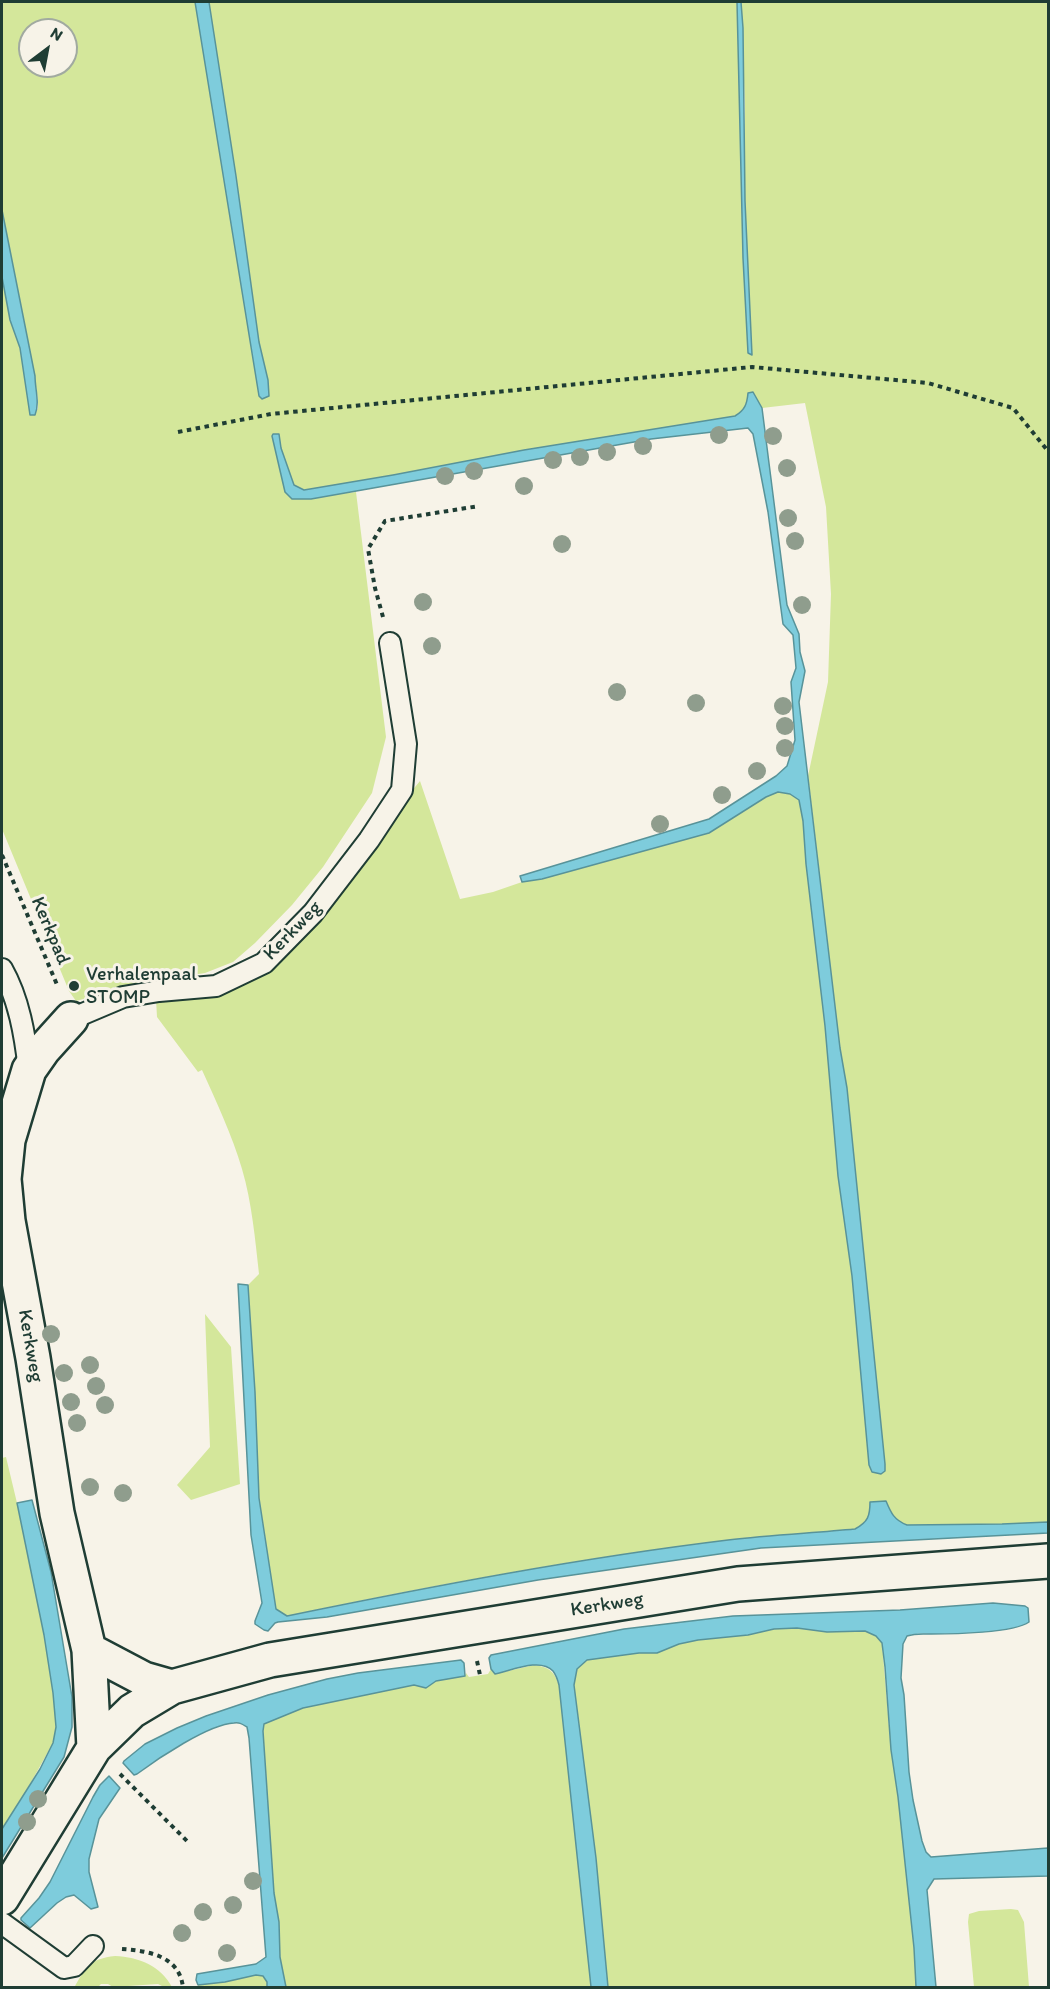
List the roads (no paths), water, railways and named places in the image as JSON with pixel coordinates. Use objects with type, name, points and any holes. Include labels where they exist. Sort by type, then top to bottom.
[{"type":"street","name":"Kerkweg","points":[[71,1019],[43,1050],[29,1070],[8,1140],[4,1179],[8,1221],[33,1358],[57,1513],[89,1650],[94,1748]]},
{"type":"street","name":"Kerkweg","points":[[2,1898],[94,1748],[132,1712],[172,1687],[270,1660],[738,1584],[1048,1562]]},
{"type":"street","points":[[89,1650],[144,1679],[172,1687]]},
{"type":"lane","name":"Kerkweg","points":[[71,1019],[123,997],[216,986],[264,963],[313,914],[369,840],[402,790],[406,744],[390,643]]},
{"type":"lane","points":[[2,969],[12,987],[26,1042],[29,1070]]},
{"type":"lane","points":[[2,1923],[64,1968],[74,1966],[93,1946]]},
{"type":"water","points":[[195,2],[209,2],[259,342],[268,380],[269,396],[262,399],[259,396]]},
{"type":"water","points":[[737,2],[741,2],[743,28],[745,201],[752,355],[748,353],[743,258]]},
{"type":"water","points":[[2,210],[35,376],[37,401],[35,415],[30,415],[20,348],[10,320],[2,277]]},
{"type":"water","points":[[753,392],[762,408],[787,605],[799,634],[800,652],[805,671],[799,702],[840,1048],[847,1088],[885,1464],[885,1471],[881,1474],[872,1472],[869,1465],[852,1276],[838,1176],[825,1026],[799,800],[790,794],[778,792],[766,797],[709,833],[542,879],[522,882],[520,876],[709,819],[776,776],[787,766],[795,740],[791,682],[796,668],[793,635],[783,624],[768,512],[753,434],[748,428],[651,439],[311,499],[292,499],[285,492],[272,436],[279,434],[281,448],[294,485],[304,490],[524,450],[735,416],[745,406],[748,393]]},
{"type":"water","points":[[238,1284],[248,1285],[259,1498],[276,1609],[287,1616],[617,1555],[744,1538],[855,1529],[867,1518],[870,1502],[886,1501],[894,1516],[907,1525],[1048,1522],[1048,1533],[761,1548],[538,1580],[327,1617],[278,1622],[268,1631],[264,1630],[255,1624],[262,1603],[251,1535]]},
{"type":"water","points":[[32,1500],[51,1572],[72,1697],[72,1727],[64,1757],[2,1858],[2,1829],[40,1769],[53,1743],[56,1727],[44,1635],[17,1503]]},
{"type":"water","points":[[993,1603],[1025,1606],[1028,1608],[1029,1622],[997,1631],[913,1634],[907,1636],[903,1644],[901,1678],[913,1800],[922,1841],[926,1852],[931,1857],[1048,1848],[1048,1876],[934,1879],[927,1890],[936,1987],[916,1987],[914,1948],[891,1750],[885,1667],[882,1643],[876,1636],[865,1631],[827,1632],[797,1628],[774,1629],[748,1635],[698,1640],[679,1644],[657,1653],[587,1660],[577,1669],[574,1685],[596,1858],[608,1987],[591,1987],[559,1685],[553,1671],[541,1665],[525,1666],[495,1674],[491,1669],[489,1658],[491,1655],[624,1629],[733,1616],[900,1610]]},
{"type":"water","points":[[461,1660],[464,1663],[465,1676],[436,1681],[426,1688],[414,1685],[303,1708],[264,1724],[274,1893],[279,1922],[280,1957],[286,1987],[267,1987],[263,1976],[256,1975],[198,1985],[197,1974],[256,1964],[266,1957],[247,1727],[236,1723],[211,1729],[184,1743],[134,1775],[123,1763],[124,1761],[145,1744],[177,1728],[268,1695],[358,1673]]},
{"type":"water","points":[[109,1776],[120,1788],[99,1819],[89,1859],[89,1872],[98,1907],[91,1909],[74,1895],[66,1897],[30,1928],[21,1918],[50,1882],[93,1797]]},
{"type":"place","name":"Verhalenpaal STOMP","points":[[74,986]]}]
